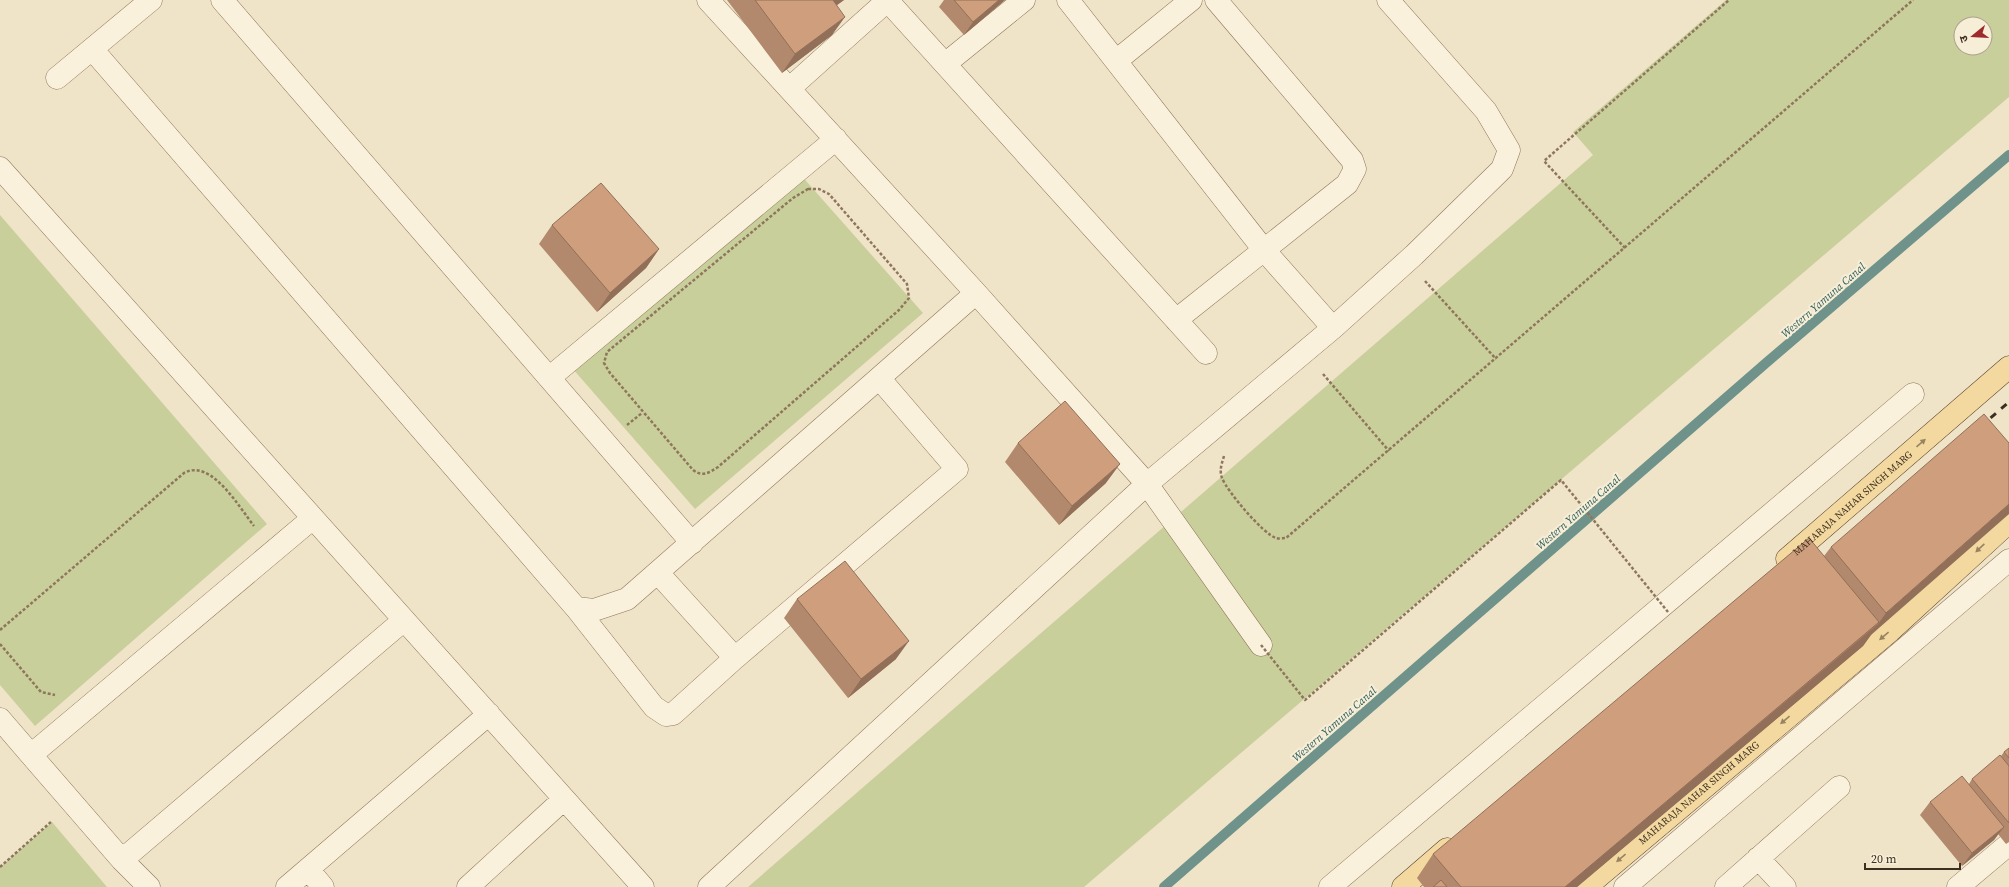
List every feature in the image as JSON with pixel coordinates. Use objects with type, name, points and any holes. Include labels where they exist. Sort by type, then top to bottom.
[{"type":"main road","name":"MAHARAJA NAHAR SINGH MARG","points":[[1770,574],[2009,367]]},
{"type":"main road","name":"MAHARAJA NAHAR SINGH MARG","points":[[1586,887],[1890,632],[2009,522]]},
{"type":"main road","points":[[1403,887],[1460,838]]},
{"type":"street","points":[[57,78],[151,0]]},
{"type":"street","points":[[222,0],[692,543]]},
{"type":"street","points":[[708,0],[976,293],[1147,484],[1261,645]]},
{"type":"street","points":[[790,88],[888,0],[1206,353]]},
{"type":"street","points":[[945,64],[1024,0]]},
{"type":"street","points":[[1068,0],[1264,250],[1333,328]]},
{"type":"street","points":[[1116,61],[1190,0]]},
{"type":"street","points":[[1176,320],[1347,184],[1355,169],[1352,160],[1216,0]]},
{"type":"street","points":[[709,887],[1147,484],[1333,328],[1414,255],[1502,169],[1509,150],[1486,111],[1388,0]]},
{"type":"street","points":[[92,49],[576,608],[654,707],[666,714],[673,714],[735,658],[957,469],[879,378]]},
{"type":"street","points":[[549,378],[836,139]]},
{"type":"street","points":[[0,168],[643,887]]},
{"type":"street","points":[[576,608],[594,610],[627,599],[976,293]]},
{"type":"street","points":[[1339,884],[1914,394]]},
{"type":"street","points":[[31,755],[313,518]]},
{"type":"street","points":[[1625,887],[2009,560]]},
{"type":"street","points":[[658,573],[735,658]]},
{"type":"street","points":[[1953,573],[1972,592]]},
{"type":"street","points":[[122,860],[404,620]]},
{"type":"street","points":[[287,887],[489,714]]},
{"type":"street","points":[[0,719],[122,860],[149,887]]},
{"type":"street","points":[[1726,887],[1839,787]]},
{"type":"street","points":[[468,887],[564,799]]},
{"type":"street","points":[[1958,887],[2009,844]]},
{"type":"street","points":[[1758,858],[1785,887]]},
{"type":"street","points":[[308,869],[323,887]]},
{"type":"path","points":[[1625,248],[1544,160],[1729,0]]},
{"type":"path","points":[[1226,453],[1221,466],[1222,477],[1231,491],[1264,530],[1276,538],[1286,538],[1913,0]]},
{"type":"path","points":[[642,413],[693,470],[698,474],[710,472],[718,467],[899,310],[909,298],[907,284],[829,194],[819,189],[808,189],[793,198],[716,260]]},
{"type":"path","points":[[1421,276],[1496,359]]},
{"type":"path","points":[[1319,370],[1389,451]]},
{"type":"path","points":[[0,630],[184,473],[190,470],[201,470],[214,477],[254,526]]},
{"type":"path","points":[[1261,645],[1305,700],[1561,480],[1668,612]]},
{"type":"path","points":[[0,644],[41,692],[55,695]]},
{"type":"path","points":[[0,867],[54,820]]},
{"type":"green space","points":[[1726,0],[2009,0],[2009,97],[1084,887],[748,887],[1593,155],[1573,132]]},
{"type":"green space","points":[[799,173],[923,313],[695,509],[572,368]]},
{"type":"green space","points":[[0,215],[267,524],[35,726],[0,685]]},
{"type":"green space","points":[[52,822],[107,887],[0,887],[0,867]]},
{"type":"building","points":[[755,0],[833,0],[845,17],[795,54]]},
{"type":"building","points":[[954,0],[999,0],[973,22]]},
{"type":"building","points":[[601,183],[659,249],[610,293],[552,225]]},
{"type":"building","points":[[1065,401],[1120,464],[1072,506],[1018,443]]},
{"type":"building","points":[[1984,414],[2009,443],[2009,504],[1886,613],[1831,547]]},
{"type":"building","points":[[1809,538],[1879,622],[1565,887],[1461,887],[1433,854]]},
{"type":"building","points":[[845,561],[909,641],[861,679],[797,599]]},
{"type":"building","points":[[2009,748],[2009,758],[2004,752]]},
{"type":"building","points":[[2000,755],[2009,766],[2009,823],[1972,779]]},
{"type":"building","points":[[1962,776],[2004,827],[1972,853],[1930,802]]},
{"type":"building","points":[[1441,880],[1447,887],[1433,887]]},
{"type":"waterway","name":"Western Yamuna Canal","points":[[1164,887],[1766,363],[2009,155]]},
{"type":"railway","points":[[1980,427],[2009,402]]}]
